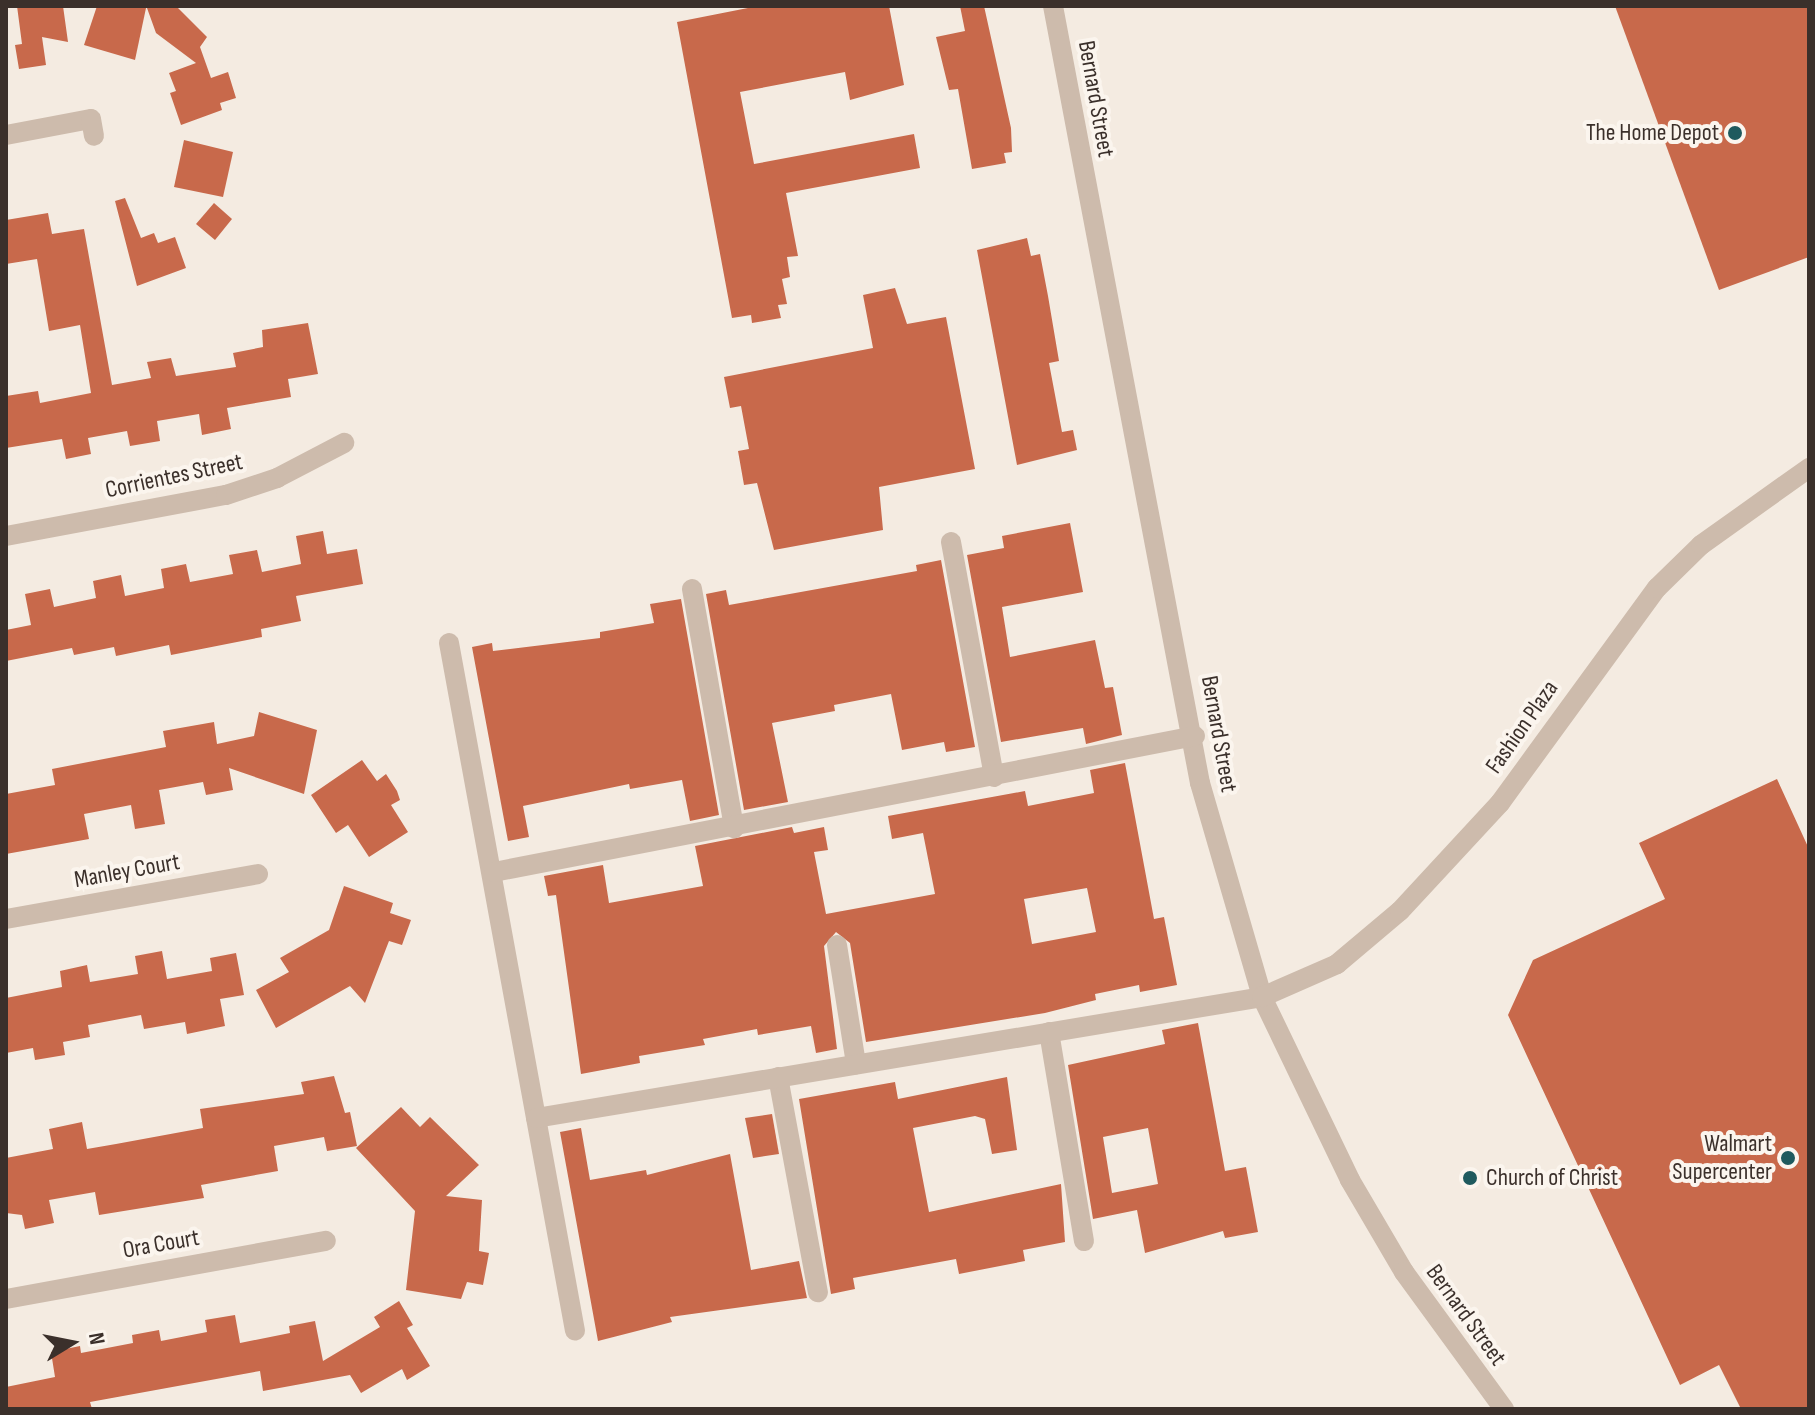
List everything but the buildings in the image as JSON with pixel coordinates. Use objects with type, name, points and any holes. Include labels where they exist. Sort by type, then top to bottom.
[{"type":"street","name":"Bernard Street","points":[[1053,6],[1195,736],[1200,783],[1220,861],[1262,997],[1350,1180],[1404,1272],[1504,1409]]},
{"type":"street","points":[[6,135],[91,119],[94,136]]},
{"type":"street","name":"Corrientes Street","points":[[6,536],[226,495],[277,478],[344,443]]},
{"type":"street","name":"Fashion Plaza","points":[[536,1118],[1262,997],[1337,964],[1400,911],[1500,803],[1657,588],[1701,545],[1809,468]]},
{"type":"street","points":[[951,542],[994,777]]},
{"type":"street","points":[[692,589],[734,828]]},
{"type":"street","points":[[449,643],[494,872],[575,1331]]},
{"type":"street","points":[[494,872],[734,828],[1195,736]]},
{"type":"street","name":"Manley Court","points":[[6,919],[258,874]]},
{"type":"street","points":[[837,945],[856,1064]]},
{"type":"street","points":[[1049,1032],[1084,1241]]},
{"type":"street","points":[[778,1077],[818,1292]]},
{"type":"street","name":"Ora Court","points":[[6,1299],[326,1241]]},
{"type":"place","name":"The Home Depot","points":[[1735,133]]},
{"type":"place","name":"Walmart Supercenter","points":[[1788,1158]]},
{"type":"place","name":"Church of Christ","points":[[1470,1178]]}]
